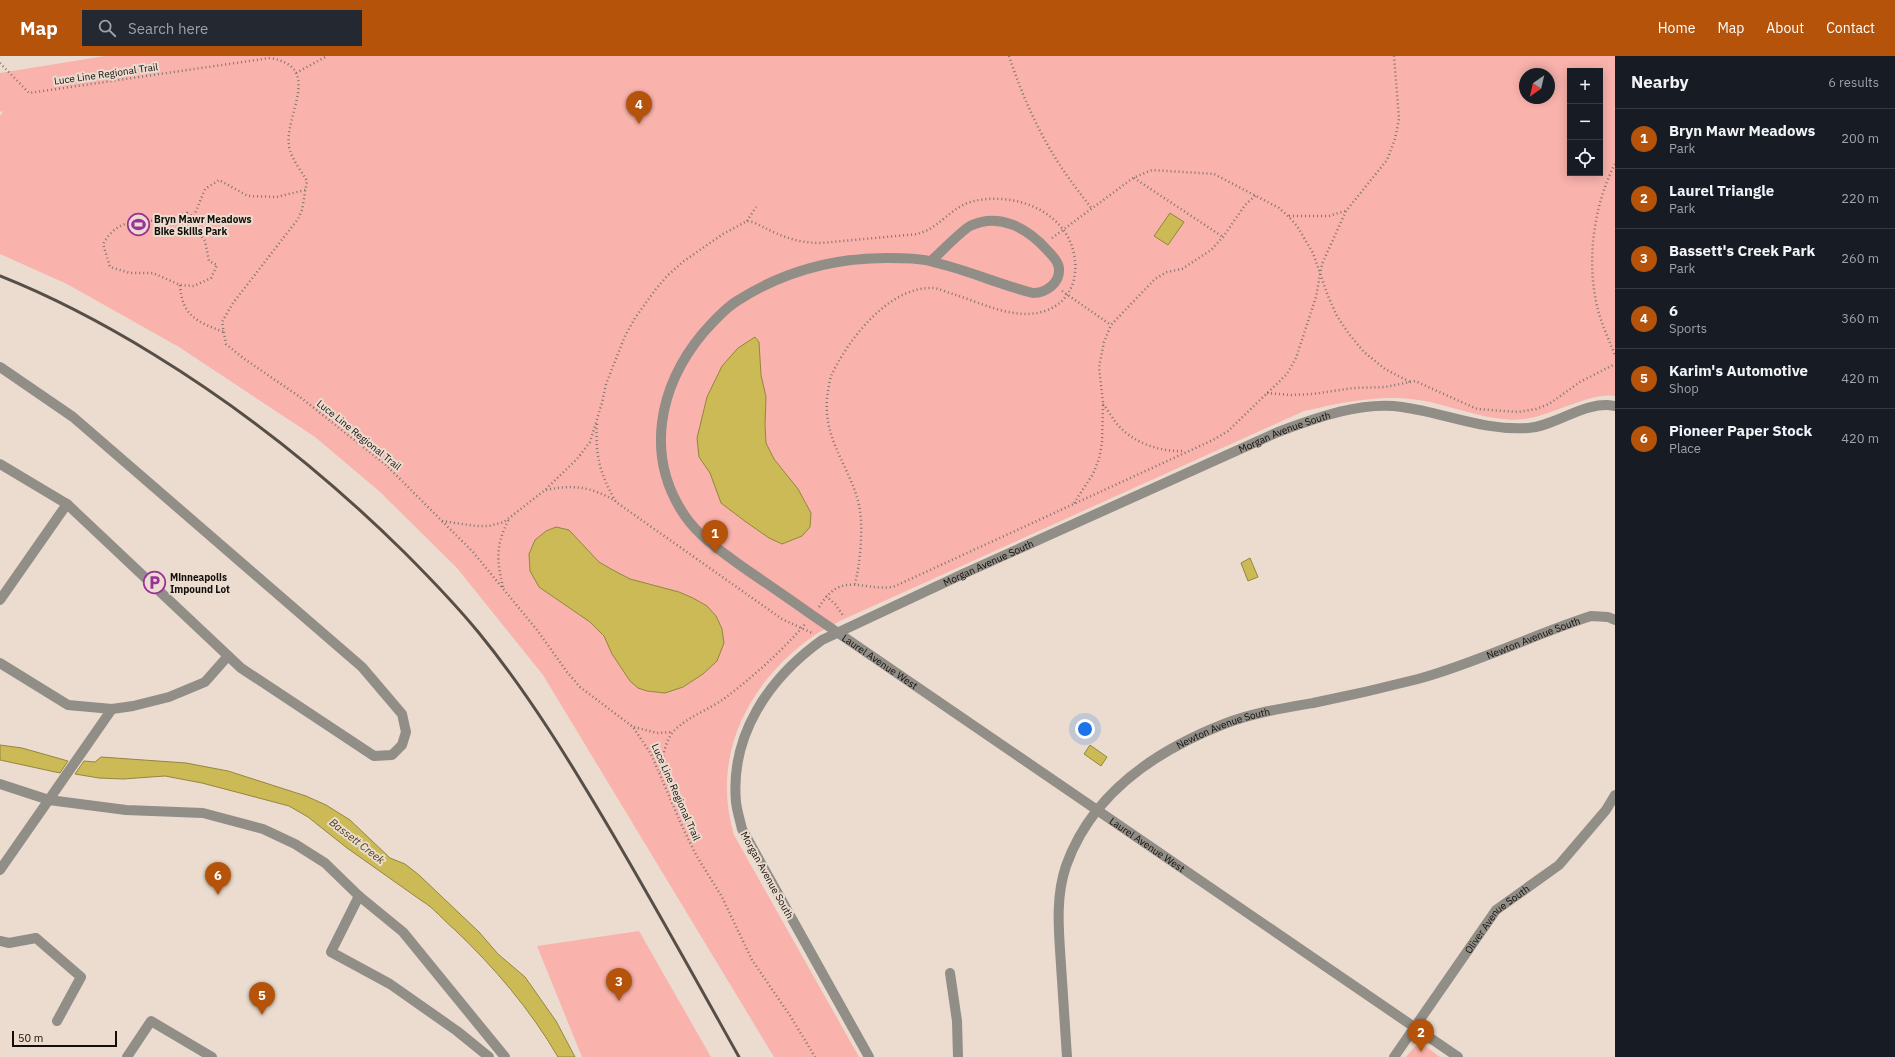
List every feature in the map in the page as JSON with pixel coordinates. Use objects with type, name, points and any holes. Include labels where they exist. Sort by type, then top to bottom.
[{"type":"street","points":[[931,261],[968,227],[985,221],[1002,221],[1021,228],[1042,244],[1054,257],[1059,268],[1058,277],[1053,285]]},
{"type":"street","name":"Laurel Avenue West","points":[[1053,285],[1042,293],[1033,293],[931,261],[887,258],[852,260],[798,271],[769,283],[736,302],[713,322],[692,347],[679,367],[668,393],[663,416],[661,440],[662,462],[670,488],[685,515],[701,535],[719,550],[1458,1057]]},
{"type":"street","points":[[0,367],[73,417],[362,667],[402,714],[406,732],[402,745],[392,755],[374,756],[241,668],[67,504],[0,464]]},
{"type":"street","name":"Morgan Avenue South","points":[[869,1057],[742,829],[736,803],[736,776],[740,749],[744,735],[763,699],[783,674],[806,651],[837,632],[965,573],[1278,432],[1322,417],[1348,410],[1400,407],[1479,425],[1506,429],[1530,428],[1553,423],[1592,407],[1615,406]]},
{"type":"street","points":[[0,600],[67,504]]},
{"type":"street","name":"Newton Avenue South","points":[[1067,1057],[1059,926],[1059,895],[1066,867],[1078,841],[1097,809],[1116,788],[1143,766],[1195,737],[1224,724],[1253,715],[1368,692],[1452,669],[1590,616],[1608,617],[1615,620]]},
{"type":"street","points":[[0,662],[68,705],[112,709],[133,706],[169,697],[205,682],[228,656]]},
{"type":"street","points":[[1,866],[79,758],[112,709]]},
{"type":"street","points":[[0,784],[49,800],[126,810],[203,813],[262,829],[295,844],[325,863],[359,896],[403,932],[505,1057]]},
{"type":"street","name":"Oliver Avenue South","points":[[1394,1057],[1496,910],[1559,865],[1606,810],[1615,795]]},
{"type":"street","points":[[359,896],[331,952],[390,984],[457,1031],[489,1057]]},
{"type":"street","points":[[0,940],[9,943],[36,938],[81,977],[57,1021]]},
{"type":"street","points":[[950,973],[957,1021],[958,1057]]},
{"type":"street","points":[[127,1057],[151,1021],[212,1057]]},
{"type":"path","points":[[224,332],[222,322],[233,303],[298,219],[302,210],[307,181],[294,161],[289,145],[291,122],[297,104],[299,88],[296,73],[327,56]]},
{"type":"path","points":[[1009,56],[1022,93],[1038,129],[1057,161],[1092,209]]},
{"type":"path","points":[[817,609],[826,596],[842,586],[855,584],[880,588],[893,587],[1186,451],[1213,440],[1228,431],[1287,374],[1296,358],[1316,297],[1322,264],[1346,211],[1387,160],[1395,139],[1399,119],[1394,56]]},
{"type":"path","name":"Luce Line Regional Trail","points":[[0,62],[30,93],[261,59],[281,60],[291,66],[296,73]]},
{"type":"path","points":[[1615,164],[1601,198],[1595,224],[1593,251],[1598,308],[1615,355]]},
{"type":"path","points":[[1042,244],[1064,230],[1133,178],[1152,170],[1214,174],[1279,208],[1288,216],[1297,226],[1313,253],[1337,316],[1349,334],[1364,352],[1385,369],[1410,382]]},
{"type":"path","points":[[1133,178],[1222,237]]},
{"type":"path","points":[[194,216],[205,189],[219,180],[248,196],[277,197],[305,190]]},
{"type":"path","points":[[1073,503],[1093,474],[1099,459],[1102,443],[1103,403],[1098,367],[1104,342],[1111,325],[1155,279],[1167,272],[1182,269],[1211,250],[1245,205],[1256,195]]},
{"type":"path","points":[[747,221],[753,222],[791,240],[805,243],[821,243],[918,234],[931,228],[947,214],[973,201],[1006,198],[1040,209],[1064,230],[1071,241],[1076,264],[1075,277],[1067,295],[1054,308],[1027,314],[1013,313],[933,288],[921,288],[897,296],[867,323],[850,343],[831,378],[826,413],[830,433],[854,490],[860,511],[860,529],[855,584]]},
{"type":"path","points":[[441,520],[476,526],[489,526],[504,522],[545,490],[577,458],[590,442],[606,384],[625,336],[635,318],[656,289],[668,275],[684,261],[722,234],[747,221],[756,207]]},
{"type":"path","points":[[1288,216],[1329,216],[1346,211]]},
{"type":"path","points":[[187,213],[198,219],[197,230],[205,242],[209,260],[217,265],[211,278],[194,286],[180,286],[153,273],[130,273],[110,267],[103,244],[110,232],[121,226],[142,220],[165,219],[187,213]]},
{"type":"path","points":[[1053,285],[1111,325]]},
{"type":"path","points":[[180,286],[181,300],[191,316],[224,332]]},
{"type":"path","name":"Luce Line Regional Trail","points":[[224,332],[226,344],[243,358],[300,397],[386,465],[473,552],[537,630],[567,672],[580,687],[633,726],[645,744],[661,774],[682,826],[696,855],[722,897],[752,960],[791,1017],[815,1057]]},
{"type":"path","points":[[1267,393],[1291,395],[1313,394],[1352,388],[1385,387],[1415,381],[1477,409],[1518,412],[1536,409],[1549,404],[1580,382],[1615,364]]},
{"type":"path","points":[[1103,403],[1117,425],[1135,438],[1150,446],[1170,451],[1186,451]]},
{"type":"path","points":[[597,419],[596,444],[598,464],[605,483],[616,502]]},
{"type":"path","points":[[545,490],[566,486],[579,486],[603,494],[782,619],[815,635]]},
{"type":"path","points":[[503,589],[500,574],[498,544],[510,518]]},
{"type":"path","points":[[826,596],[835,604],[845,618]]},
{"type":"path","points":[[661,774],[662,762],[673,732],[684,723],[724,699],[784,647],[807,622]]},
{"type":"path","points":[[633,726],[657,733],[673,732]]},
{"type":"shaded area","points":[[105,56],[1615,56],[1615,396],[1594,397],[1546,414],[1512,420],[1487,417],[1425,401],[1395,398],[1379,398],[1349,402],[1304,411],[842,620],[808,640],[786,658],[767,679],[751,702],[739,726],[731,752],[727,779],[728,806],[734,835],[859,1057],[774,1057],[543,675],[457,568],[379,491],[315,437],[179,347],[67,284],[0,254],[0,116],[3,111],[0,112],[0,73]]},
{"type":"shaded area","points":[[639,931],[711,1057],[582,1057],[537,946]]},
{"type":"shaded area","points":[[1417,1044],[1424,1045],[1440,1057],[1406,1057]]},
{"type":"water","points":[[1170,213],[1184,222],[1168,245],[1154,236]]},
{"type":"water","points":[[755,337],[759,342],[761,375],[766,397],[766,443],[774,459],[798,489],[811,513],[810,527],[802,536],[782,544],[769,538],[721,503],[710,473],[699,457],[697,438],[707,397],[722,366],[738,348]]},
{"type":"water","points":[[556,527],[569,530],[599,562],[630,579],[679,592],[707,606],[716,616],[722,629],[724,643],[717,661],[703,674],[683,687],[665,693],[647,691],[638,688],[630,681],[612,654],[604,636],[590,622],[539,587],[530,571],[529,554],[535,540],[546,531]]},
{"type":"water","points":[[1250,558],[1258,577],[1248,581],[1241,563]]},
{"type":"water","points":[[0,745],[22,748],[68,761],[60,773],[0,760]]},
{"type":"water","points":[[1090,745],[1107,757],[1101,766],[1084,754]]},
{"type":"water","name":"Bassett Creek","points":[[101,757],[186,763],[228,771],[306,796],[326,805],[350,820],[390,858],[405,864],[419,875],[479,932],[498,954],[525,977],[556,1021],[575,1057],[558,1057],[536,1022],[510,989],[469,943],[434,911],[347,848],[308,817],[289,806],[202,783],[165,776],[123,779],[99,778],[75,774],[84,761],[95,762]]},
{"type":"railway","points":[[0,276],[59,302],[116,332],[187,376],[253,421],[315,471],[375,524],[452,602],[514,679],[578,776],[625,855],[739,1057]]},
{"type":"place","name":"6","points":[[639,124]]},
{"type":"place","name":"Bryn Mawr Meadows Bike Skills Park","points":[[139,225]]},
{"type":"place","name":"Bryn Mawr Meadows","points":[[715,553]]},
{"type":"place","name":"Minneapolis Impound Lot","points":[[155,583]]},
{"type":"place","name":"Pioneer Paper Stock","points":[[218,895]]},
{"type":"place","name":"Bassett's Creek Park","points":[[619,1001]]},
{"type":"place","name":"Karim's Automotive","points":[[262,1015]]},
{"type":"place","name":"Laurel Triangle","points":[[1421,1052]]}]
